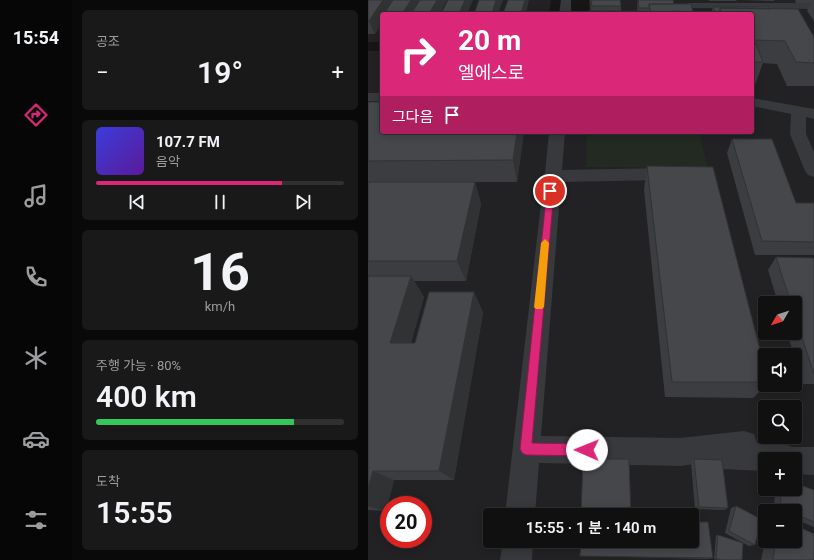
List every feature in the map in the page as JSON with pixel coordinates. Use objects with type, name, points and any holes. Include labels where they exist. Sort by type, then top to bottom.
[{"type":"street","points":[[565,12],[566,0]]},
{"type":"street","points":[[782,3],[792,18]]},
{"type":"street","points":[[689,7],[782,3],[814,6]]},
{"type":"street","points":[[368,97],[380,97]]},
{"type":"street","points":[[754,102],[807,113],[798,134],[814,171]]},
{"type":"street","points":[[521,508],[556,134]]},
{"type":"street","points":[[551,176],[664,174]]},
{"type":"street","points":[[680,452],[744,444]]},
{"type":"street","points":[[526,449],[680,452],[758,457]]},
{"type":"street","points":[[802,460],[814,461]]},
{"type":"street","points":[[516,560],[517,548]]},
{"type":"shaded area","points":[[368,0],[551,0],[549,12],[380,12],[380,42],[368,42]]},
{"type":"shaded area","points":[[589,0],[814,0],[814,560],[368,560],[368,51],[380,51],[380,134],[754,134],[754,12],[589,12]]},
{"type":"shaded area","points":[[587,134],[700,134],[708,168],[586,167]]},
{"type":"building","points":[[368,0],[383,0],[369,21],[368,21]]},
{"type":"building","points":[[393,0],[411,0],[403,12],[385,12]]},
{"type":"building","points":[[420,0],[437,0],[430,12],[412,12]]},
{"type":"building","points":[[448,0],[465,0],[460,12],[442,12]]},
{"type":"building","points":[[479,0],[496,0],[493,12],[475,12]]},
{"type":"building","points":[[508,0],[525,0],[522,12],[504,12]]},
{"type":"building","points":[[591,0],[620,0],[621,6],[592,6]]},
{"type":"building","points":[[638,0],[673,0],[674,4],[649,4],[649,8],[639,8]]},
{"type":"building","points":[[649,4],[691,4],[693,12],[673,11],[651,12]]},
{"type":"building","points":[[713,7],[769,7],[770,9],[720,8],[719,12],[715,12]]},
{"type":"building","points":[[720,8],[798,9],[814,37],[814,63],[796,62],[785,41],[754,40],[754,12],[721,12]]},
{"type":"building","points":[[588,11],[607,11],[607,12]]},
{"type":"building","points":[[608,11],[623,11],[623,12]]},
{"type":"building","points":[[624,11],[637,12],[624,12]]},
{"type":"building","points":[[754,40],[763,62],[754,62]]},
{"type":"building","points":[[368,102],[380,102],[380,134],[517,134],[513,160],[368,161]]},
{"type":"building","points":[[732,139],[772,139],[796,203],[814,203],[814,242],[762,241]]},
{"type":"building","points":[[647,166],[713,167],[760,348],[758,348],[758,382],[672,382]]},
{"type":"building","points":[[368,182],[475,182],[457,261],[368,261]]},
{"type":"building","points":[[776,257],[814,258],[814,374],[802,337],[802,296],[789,296]]},
{"type":"building","points":[[368,276],[411,276],[390,343],[415,343],[429,292],[474,292],[439,471],[373,471],[368,489]]},
{"type":"building","points":[[583,459],[629,459],[631,508],[581,508]]},
{"type":"building","points":[[694,459],[722,460],[728,508],[699,507]]},
{"type":"building","points":[[802,486],[814,490],[814,522],[802,517],[802,504],[780,504],[781,496],[802,496]]},
{"type":"building","points":[[736,506],[758,517],[758,532],[755,545],[729,531]]},
{"type":"building","points":[[699,522],[708,522],[713,558],[580,556],[581,548],[699,548]]},
{"type":"building","points":[[802,528],[814,534],[814,560],[773,560],[775,548],[802,548]]},
{"type":"building","points":[[718,535],[743,543],[742,560],[721,560],[716,558]]},
{"type":"slow traffic","points":[[539,307],[545,243]]},
{"type":"route","points":[[550,191],[526,449],[587,450]]}]
